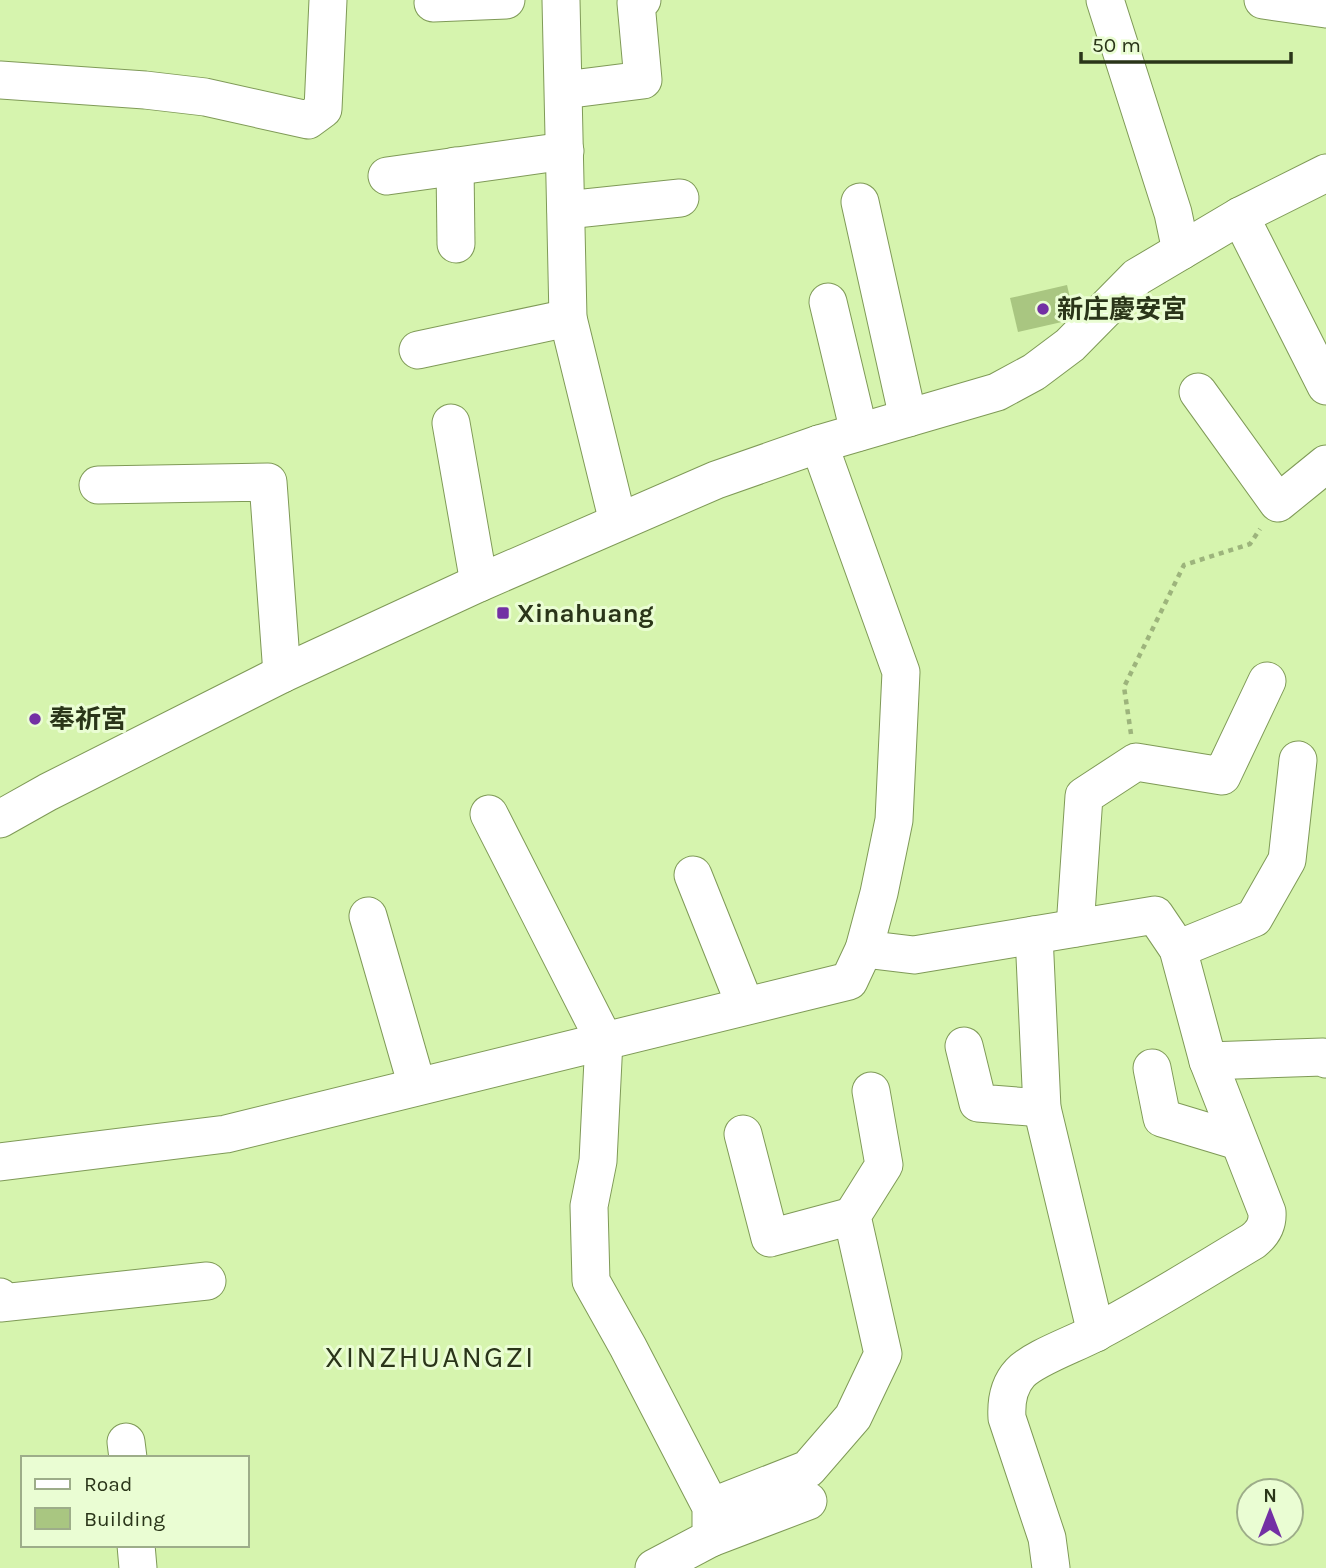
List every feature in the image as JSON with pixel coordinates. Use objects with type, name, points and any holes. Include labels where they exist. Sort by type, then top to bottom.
[{"type":"street","points":[[0,80],[205,97],[309,120],[323,109],[328,0]]},
{"type":"street","points":[[433,3],[506,0]]},
{"type":"street","points":[[561,0],[568,318],[618,522]]},
{"type":"street","points":[[564,90],[643,80],[636,3],[642,0]]},
{"type":"street","points":[[1105,0],[1173,213],[1181,251]]},
{"type":"street","points":[[1263,0],[1326,9]]},
{"type":"street","points":[[387,176],[565,151]]},
{"type":"street","points":[[455,166],[456,244]]},
{"type":"street","points":[[0,819],[282,674],[479,583],[716,480],[820,444],[997,392],[1034,372],[1070,345],[1136,277],[1240,216],[1326,173]]},
{"type":"street","points":[[566,210],[680,198]]},
{"type":"street","points":[[860,202],[908,418]]},
{"type":"street","points":[[1240,216],[1326,386]]},
{"type":"street","points":[[828,302],[859,432]]},
{"type":"street","points":[[418,350],[568,318]]},
{"type":"street","points":[[1198,392],[1278,503],[1326,464]]},
{"type":"street","points":[[451,423],[479,583]]},
{"type":"street","points":[[0,1162],[226,1134],[849,981],[864,948],[894,820],[901,672],[820,444]]},
{"type":"street","points":[[98,485],[268,482],[282,674]]},
{"type":"street","points":[[1075,928],[1084,796],[1136,762],[1222,776],[1267,681]]},
{"type":"street","points":[[1178,949],[1254,918],[1287,860],[1298,760]]},
{"type":"street","points":[[489,814],[604,1041],[598,1161],[589,1206],[591,1281],[628,1347],[711,1522]]},
{"type":"street","points":[[693,875],[745,1005]]},
{"type":"street","points":[[864,948],[914,955],[1155,915],[1178,949],[1208,1061],[1267,1212],[1266,1227],[1253,1241],[1096,1333],[1029,1366],[1014,1380],[1006,1404],[1007,1418],[1047,1538],[1051,1568]]},
{"type":"street","points":[[368,916],[417,1086]]},
{"type":"street","points":[[1034,935],[1042,1108],[1096,1333]]},
{"type":"street","points":[[964,1046],[978,1103],[1042,1108]]},
{"type":"street","points":[[1208,1061],[1325,1057]]},
{"type":"street","points":[[1152,1068],[1162,1118],[1238,1141]]},
{"type":"street","points":[[743,1134],[770,1238],[852,1216],[884,1165],[871,1091]]},
{"type":"street","points":[[654,1568],[711,1522],[808,1469],[853,1417],[883,1354],[852,1216]]},
{"type":"street","points":[[0,1297],[0,1303],[207,1281]]},
{"type":"street","points":[[711,1522],[808,1501]]},
{"type":"street","points":[[136,1547],[138,1568]]},
{"type":"path","points":[[1136,762],[1124,687],[1184,565],[1250,544],[1278,503]]},
{"type":"building","name":"新庄慶安宮","points":[[1067,285],[1075,319],[1018,332],[1010,298]]},
{"type":"place","name":"新庄慶安宮","points":[[1043,309]]},
{"type":"place","name":"Xinahuang","points":[[503,613]]},
{"type":"place","name":"奉祈宮","points":[[35,719]]},
{"type":"district","name":"XINZHUANGZI","points":[[430,1357]]}]
